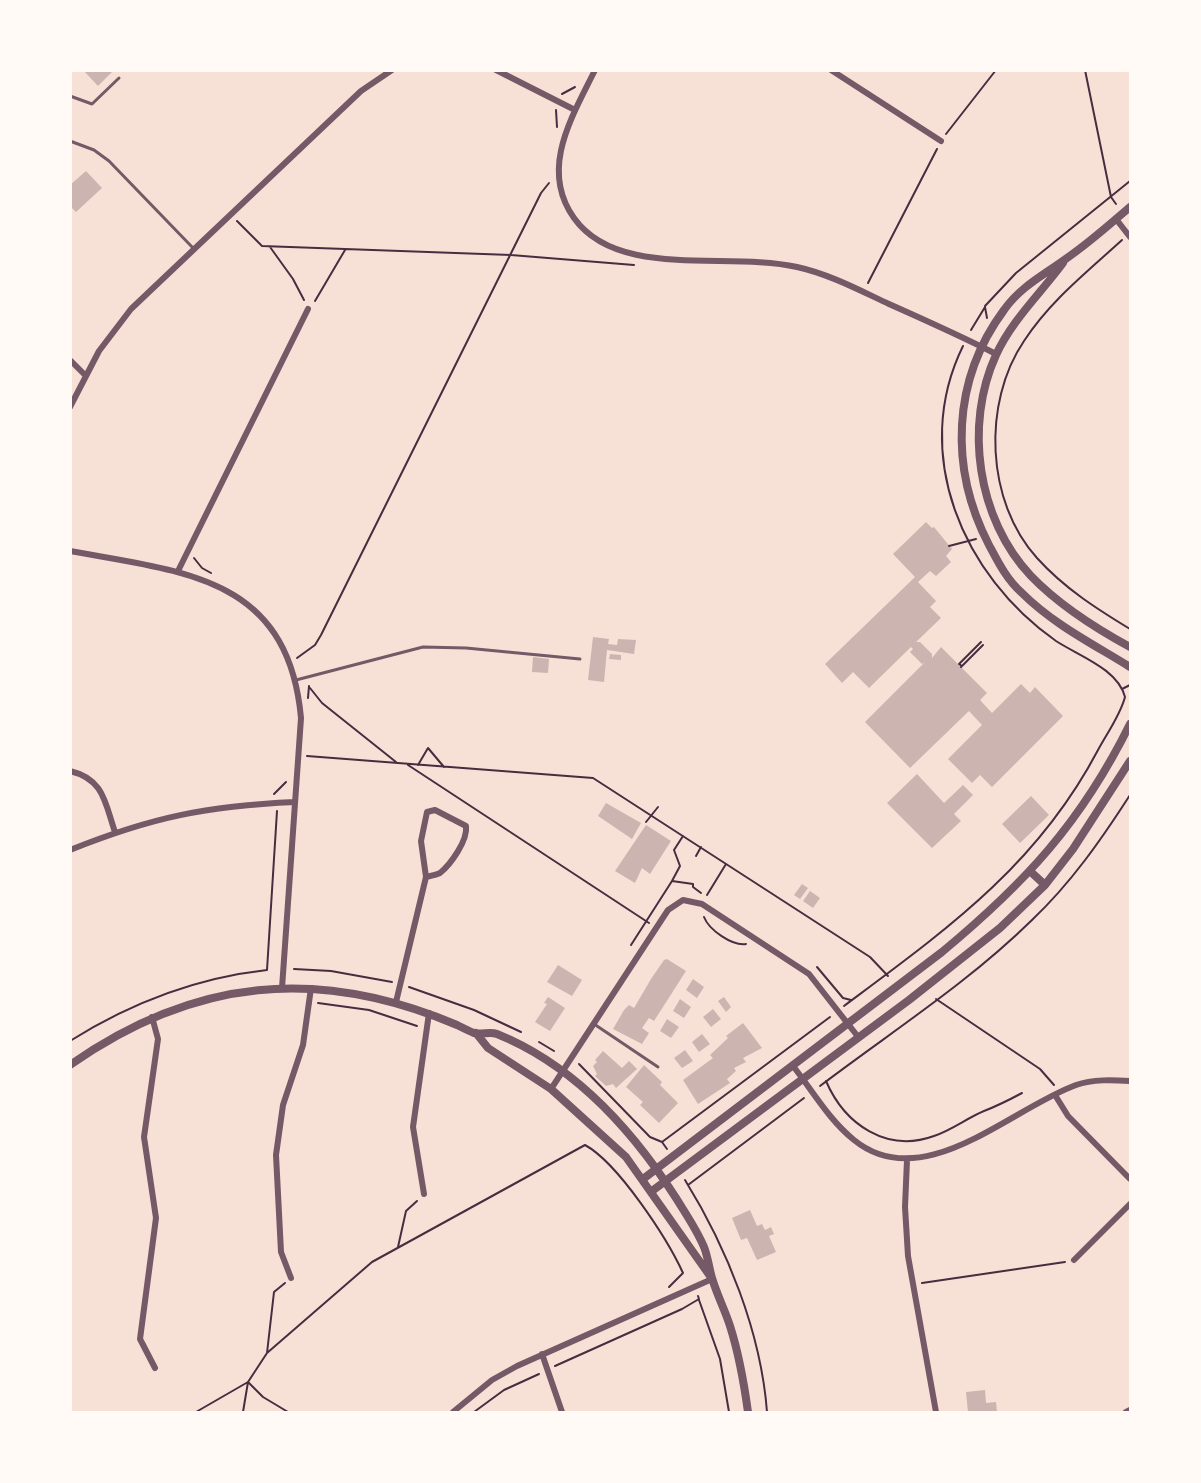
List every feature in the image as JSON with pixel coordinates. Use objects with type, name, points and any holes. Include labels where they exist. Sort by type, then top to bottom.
[{"type":"street","points":[[70,407],[117,325],[361,92],[392,70]]},
{"type":"street","points":[[496,70],[575,110]]},
{"type":"street","points":[[595,70],[563,138],[558,160],[563,200],[577,222],[591,237],[611,249],[645,257],[772,262],[818,273],[996,354]]},
{"type":"street","points":[[831,70],[941,141]]},
{"type":"street","points":[[1131,207],[1065,259],[1037,276],[1004,309],[982,346],[963,401],[960,436],[963,470],[981,531],[1005,575],[1021,593],[1053,620],[1131,667]]},
{"type":"street","points":[[1116,219],[1130,236]]},
{"type":"street","points":[[1065,259],[1020,316],[996,354],[983,396],[979,437],[986,493],[998,528],[1030,575],[1067,608],[1131,647]]},
{"type":"street","points":[[178,571],[308,309]]},
{"type":"street","points":[[70,360],[86,376]]},
{"type":"street","points":[[70,551],[178,571],[208,580],[258,614],[277,638],[289,661],[296,680],[301,717],[282,988]]},
{"type":"street","points":[[644,1179],[897,986],[987,914],[1031,873],[1087,800],[1131,724]]},
{"type":"street","points":[[652,1191],[952,968],[1045,885],[1100,812],[1131,761]]},
{"type":"street","points":[[70,771],[90,777],[97,784],[115,832]]},
{"type":"street","points":[[70,850],[115,832],[190,811],[295,802]]},
{"type":"street","points":[[396,1002],[426,877],[421,841],[427,812],[435,810],[466,826],[467,832],[455,854],[439,873],[426,877]]},
{"type":"street","points":[[1031,873],[1045,885]]},
{"type":"street","points":[[551,1089],[655,929],[675,903],[688,900],[702,904],[809,974],[859,1038]]},
{"type":"street","points":[[70,1065],[103,1042],[152,1017],[220,996],[282,988],[311,988],[354,993],[396,1002],[476,1033],[495,1033],[562,1072],[610,1113],[665,1181],[704,1247],[712,1279],[730,1326],[743,1375],[748,1413]]},
{"type":"street","points":[[291,1278],[281,1252],[276,1155],[283,1105],[303,1045],[311,988]]},
{"type":"street","points":[[424,1194],[413,1127],[429,1013]]},
{"type":"street","points":[[152,1017],[158,1039],[144,1137],[156,1218],[140,1338],[155,1368]]},
{"type":"street","points":[[476,1033],[488,1048],[551,1089],[626,1157],[644,1179],[712,1279]]},
{"type":"street","points":[[793,1066],[854,1140],[883,1155],[907,1160],[941,1154],[1078,1084],[1097,1081],[1131,1081]]},
{"type":"street","points":[[1057,1093],[1068,1116],[1131,1179]]},
{"type":"street","points":[[729,1114],[739,1127]]},
{"type":"street","points":[[907,1160],[905,1207],[908,1256],[936,1413]]},
{"type":"street","points":[[1074,1260],[1131,1204]]},
{"type":"street","points":[[453,1413],[492,1380],[542,1354],[712,1279]]},
{"type":"street","points":[[542,1354],[549,1369],[562,1413]]},
{"type":"street","points":[[1126,1413],[1131,1410]]},
{"type":"lane","points":[[70,96],[92,104],[119,78]]},
{"type":"lane","points":[[70,141],[109,161],[195,249]]},
{"type":"lane","points":[[296,680],[423,647],[466,648],[580,659]]},
{"type":"lane","points":[[594,1024],[658,1067]]},
{"type":"path","points":[[863,292],[941,141],[996,70]]},
{"type":"path","points":[[1085,70],[1111,197]]},
{"type":"path","points":[[563,92],[573,89],[579,83]]},
{"type":"path","points":[[985,307],[1016,273],[1131,181]]},
{"type":"path","points":[[289,661],[307,652],[321,635],[541,193],[549,183],[560,184]]},
{"type":"path","points":[[231,214],[262,246],[511,255],[639,265]]},
{"type":"path","points":[[1130,236],[1046,311],[1023,342],[1006,377],[998,406],[995,442],[1003,494],[1013,520],[1035,556],[1060,581],[1130,629]]},
{"type":"path","points":[[270,247],[293,279],[308,309],[323,291],[345,250]]},
{"type":"path","points":[[983,323],[987,317]]},
{"type":"path","points":[[972,328],[979,328]]},
{"type":"path","points":[[579,1064],[650,1137],[662,1142],[966,914],[1022,859],[1057,817],[1087,772],[1123,704],[1122,689],[1115,677],[1056,641],[1019,611],[980,565],[968,543],[951,498],[943,451],[947,394],[961,350],[958,347]]},
{"type":"path","points":[[1005,524],[1013,520]]},
{"type":"path","points":[[949,546],[968,543]]},
{"type":"path","points":[[961,666],[982,643]]},
{"type":"path","points":[[1122,689],[1131,685]]},
{"type":"path","points":[[310,688],[329,709],[397,763]]},
{"type":"path","points":[[417,765],[428,748],[444,767]]},
{"type":"path","points":[[298,755],[593,778],[870,957],[897,986]]},
{"type":"path","points":[[407,764],[655,929]]},
{"type":"path","points":[[70,1041],[129,1007],[163,993],[237,974],[267,970],[279,818],[274,792],[284,787],[288,776]]},
{"type":"path","points":[[767,1413],[758,1355],[745,1311],[719,1245],[688,1185],[991,957],[1033,920],[1072,878],[1131,795]]},
{"type":"path","points":[[646,822],[658,807]]},
{"type":"path","points":[[672,881],[680,866],[674,850],[683,836]]},
{"type":"path","points":[[696,856],[701,847]]},
{"type":"path","points":[[726,864],[696,912],[705,917],[706,925],[736,944],[746,944],[754,949]]},
{"type":"path","points":[[294,969],[331,971],[399,984]]},
{"type":"path","points":[[936,999],[1040,1069],[1057,1093]]},
{"type":"path","points":[[309,1002],[369,1010],[427,1030]]},
{"type":"path","points":[[826,1008],[829,1018]]},
{"type":"path","points":[[826,1082],[841,1108],[854,1121],[872,1134],[902,1142],[918,1142],[937,1136],[1022,1093]]},
{"type":"path","points":[[770,1117],[772,1122]]},
{"type":"path","points":[[243,1413],[248,1382],[267,1353],[372,1262],[585,1145],[611,1167],[662,1235],[693,1287],[720,1359],[729,1413]]},
{"type":"path","points":[[398,1247],[406,1211],[424,1194]]},
{"type":"path","points":[[913,1285],[1074,1260]]},
{"type":"path","points":[[667,1289],[683,1273]]},
{"type":"path","points":[[267,1353],[274,1292],[291,1278]]},
{"type":"path","points":[[474,1413],[504,1390],[699,1299]]},
{"type":"path","points":[[196,1413],[248,1382]]},
{"type":"path","points":[[248,1382],[263,1397],[288,1413]]},
{"type":"building","points":[[83,70],[114,70],[98,86]]},
{"type":"building","points":[[86,171],[102,188],[76,212],[70,206],[70,185]]},
{"type":"building","points":[[926,522],[932,528],[934,527],[952,549],[946,556],[951,562],[936,576],[930,571],[918,582],[936,601],[930,607],[941,618],[916,642],[920,642],[932,654],[932,658],[941,647],[987,693],[980,700],[992,713],[1021,684],[1030,693],[1035,687],[1063,716],[992,787],[980,775],[972,783],[948,759],[982,725],[969,711],[910,768],[865,722],[925,662],[922,664],[910,652],[913,649],[911,647],[869,688],[853,672],[842,683],[825,664],[915,577],[893,554]]},
{"type":"building","points":[[593,637],[609,639],[608,644],[617,645],[618,639],[636,640],[634,654],[607,650],[604,682],[588,680]]},
{"type":"building","points":[[610,654],[621,655],[621,660],[609,659]]},
{"type":"building","points":[[533,657],[549,659],[548,673],[532,672]]},
{"type":"building","points":[[917,774],[944,803],[963,785],[973,795],[954,814],[961,821],[932,848],[887,803]]},
{"type":"building","points":[[1031,796],[1049,815],[1020,843],[1002,824]]},
{"type":"building","points":[[606,803],[641,823],[632,839],[598,816]]},
{"type":"building","points":[[646,825],[671,841],[650,874],[642,868],[635,883],[615,871]]},
{"type":"building","points":[[802,884],[808,888],[800,899],[794,895]]},
{"type":"building","points":[[810,891],[820,898],[813,908],[803,901]]},
{"type":"building","points":[[667,959],[686,971],[654,1021],[649,1018],[642,1028],[649,1033],[642,1044],[613,1029],[629,1005],[634,1008],[651,979]]},
{"type":"building","points":[[558,965],[582,980],[572,996],[547,982]]},
{"type":"building","points":[[693,979],[704,987],[697,998],[686,990]]},
{"type":"building","points":[[548,997],[565,1008],[550,1031],[535,1022],[547,1004],[544,1003]]},
{"type":"building","points":[[724,997],[731,1007],[726,1012],[718,1001]]},
{"type":"building","points":[[680,999],[691,1007],[684,1018],[673,1011]]},
{"type":"building","points":[[713,1009],[721,1019],[711,1027],[703,1017]]},
{"type":"building","points":[[667,1019],[679,1027],[671,1038],[660,1031]]},
{"type":"building","points":[[743,1023],[762,1048],[743,1058],[746,1062],[734,1068],[736,1071],[727,1079],[730,1083],[698,1104],[683,1080],[713,1058],[710,1055],[728,1038],[726,1036]]},
{"type":"building","points":[[702,1034],[710,1044],[699,1052],[692,1042]]},
{"type":"building","points":[[685,1050],[693,1061],[682,1068],[674,1058]]},
{"type":"building","points":[[603,1051],[622,1068],[629,1061],[637,1069],[616,1088],[613,1084],[606,1086],[595,1076],[597,1074],[593,1066]]},
{"type":"building","points":[[644,1065],[662,1082],[660,1085],[678,1103],[659,1123],[640,1105],[643,1102],[626,1087]]},
{"type":"building","points":[[750,1210],[757,1226],[762,1224],[765,1230],[771,1227],[774,1234],[769,1236],[776,1252],[757,1260],[747,1238],[741,1240],[732,1218]]},
{"type":"building","points":[[985,1390],[986,1403],[996,1402],[997,1412],[968,1412],[966,1392]]}]
